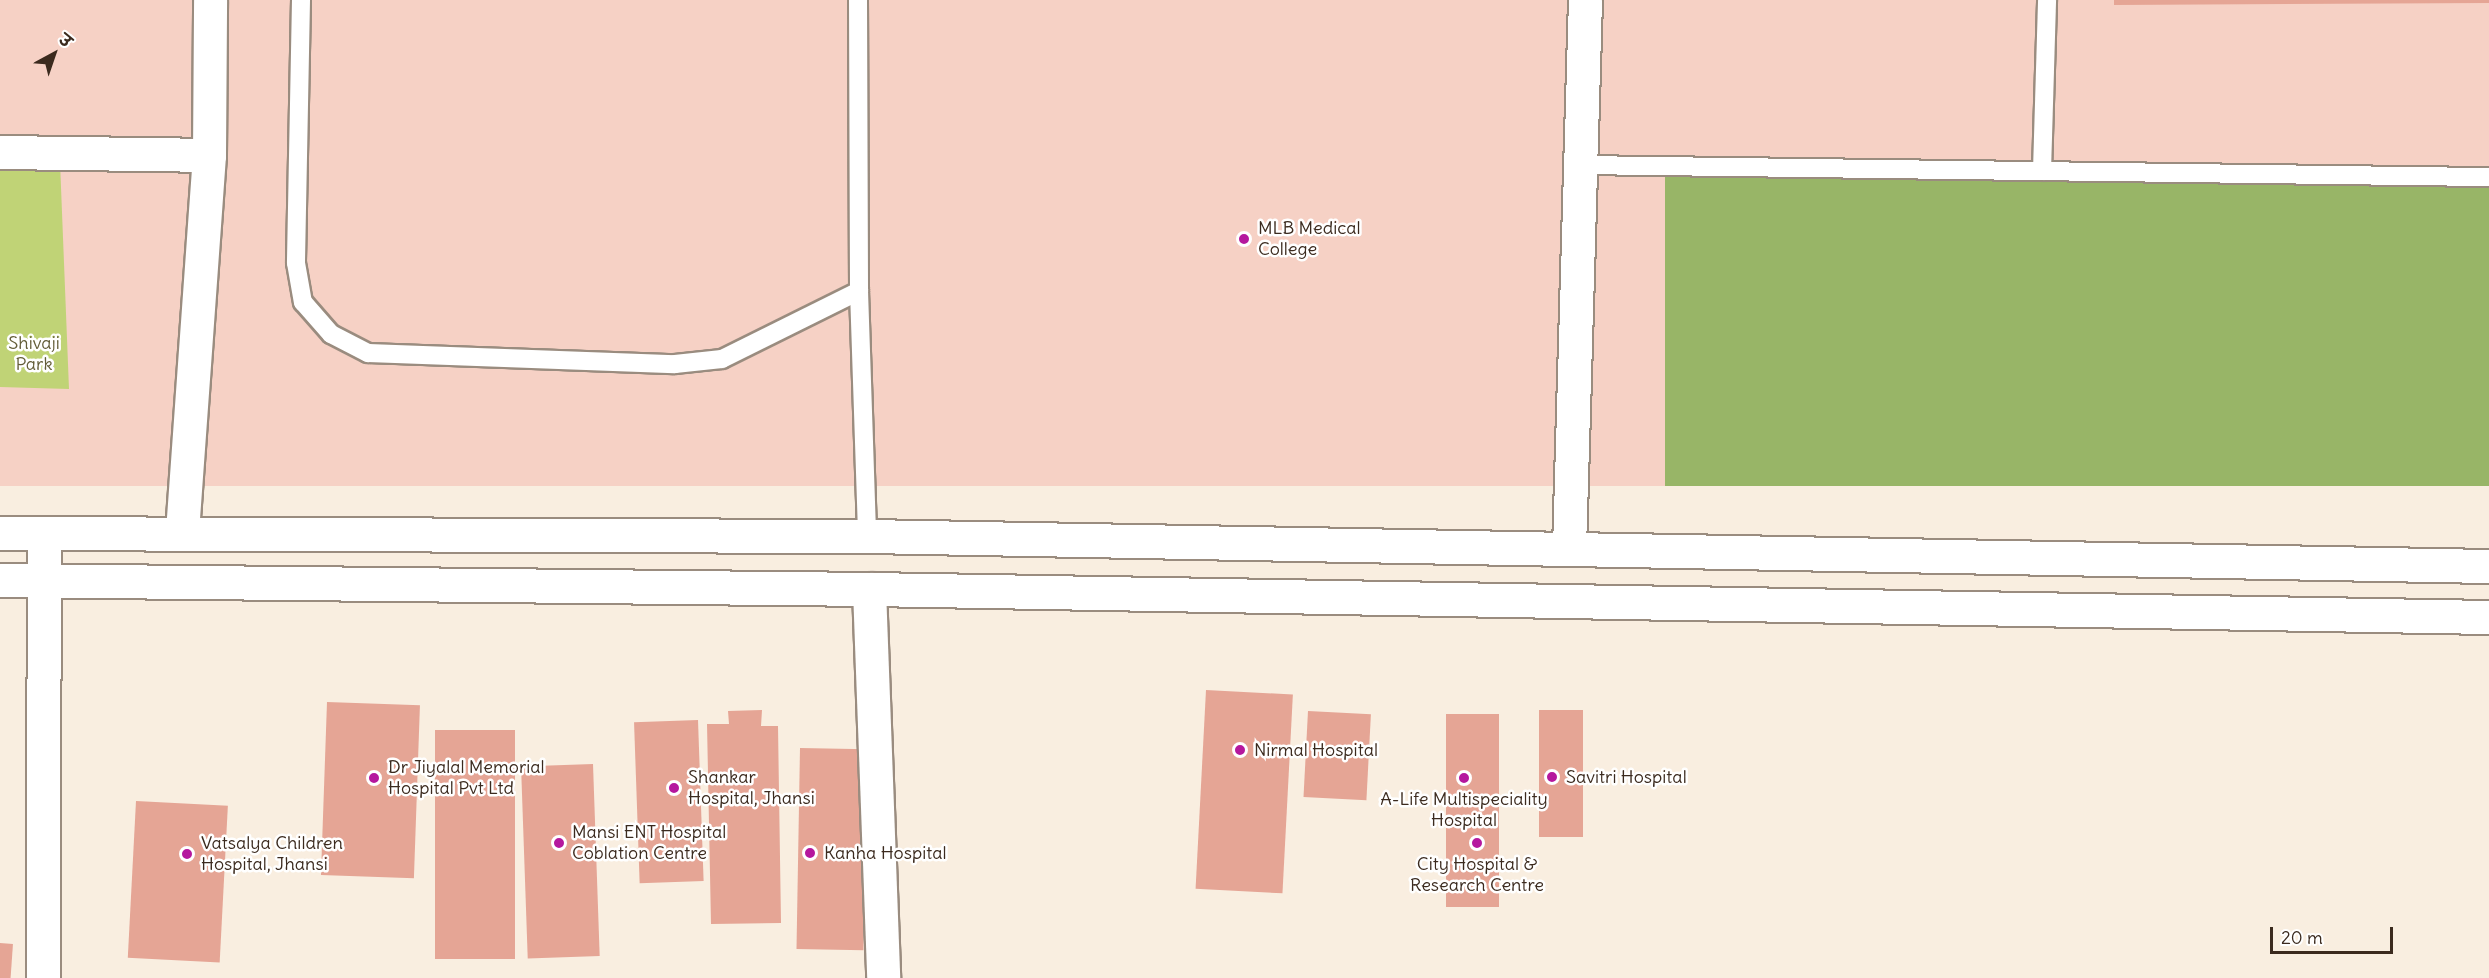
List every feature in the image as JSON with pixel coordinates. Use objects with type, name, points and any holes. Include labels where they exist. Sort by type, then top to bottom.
[{"type":"main road","points":[[183,532],[209,155],[210,0]]},
{"type":"main road","points":[[1569,548],[1585,0]]},
{"type":"main road","points":[[0,152],[209,155]]},
{"type":"main road","points":[[0,533],[867,536],[2489,566]]},
{"type":"main road","points":[[43,978],[44,534]]},
{"type":"main road","points":[[0,580],[869,589],[2489,617]]},
{"type":"main road","points":[[869,589],[883,978]]},
{"type":"lane","points":[[301,0],[296,263],[303,302],[331,334],[368,353],[675,364],[722,359],[859,291]]},
{"type":"lane","points":[[858,0],[859,291],[867,536]]},
{"type":"lane","points":[[2042,171],[2047,0]]},
{"type":"lane","points":[[1579,165],[2489,177]]},
{"type":"shaded area","name":"MLB Medical College","points":[[0,0],[2489,0],[2489,486],[0,486]]},
{"type":"green space","name":"Shivaji Park","points":[[0,161],[60,162],[69,389],[0,387]]},
{"type":"green space","points":[[1665,168],[2489,168],[2489,486],[1665,486]]},
{"type":"building","points":[[2114,0],[2489,0],[2489,3],[2114,5]]},
{"type":"building","points":[[1206,690],[1293,695],[1282,893],[1196,889]]},
{"type":"building","points":[[327,702],[420,705],[414,878],[321,875]]},
{"type":"building","points":[[762,710],[761,726],[778,726],[781,923],[711,924],[707,724],[729,724],[728,711]]},
{"type":"building","points":[[1539,710],[1583,710],[1583,837],[1539,837]]},
{"type":"building","points":[[1308,711],[1371,714],[1366,800],[1303,797]]},
{"type":"building","points":[[1446,714],[1499,714],[1499,907],[1446,907]]},
{"type":"building","points":[[698,720],[704,881],[640,883],[634,722]]},
{"type":"building","points":[[435,730],[515,730],[515,959],[435,959]]},
{"type":"building","points":[[800,748],[867,749],[863,950],[796,949]]},
{"type":"building","points":[[593,764],[600,956],[528,958],[521,767]]},
{"type":"building","points":[[136,801],[228,806],[220,963],[128,958]]},
{"type":"building","points":[[0,943],[13,944],[11,978],[0,978]]},
{"type":"place","name":"MLB Medical College","points":[[1244,239]]},
{"type":"place","name":"Nirmal Hospital","points":[[1240,750]]},
{"type":"place","name":"Savitri Hospital","points":[[1552,777]]},
{"type":"place","name":"Dr Jiyalal Memorial Hospital Pvt Ltd","points":[[374,778]]},
{"type":"place","name":"A-Life Multispeciality Hospital","points":[[1464,778]]},
{"type":"place","name":"Shankar Hospital, Jhansi","points":[[674,788]]},
{"type":"place","name":"Mansi ENT Hospital Coblation Centre","points":[[559,843]]},
{"type":"place","name":"City Hospital & Research Centre","points":[[1477,843]]},
{"type":"place","name":"Kanha Hospital","points":[[810,853]]},
{"type":"place","name":"Vatsalya Children Hospital, Jhansi","points":[[187,854]]}]
